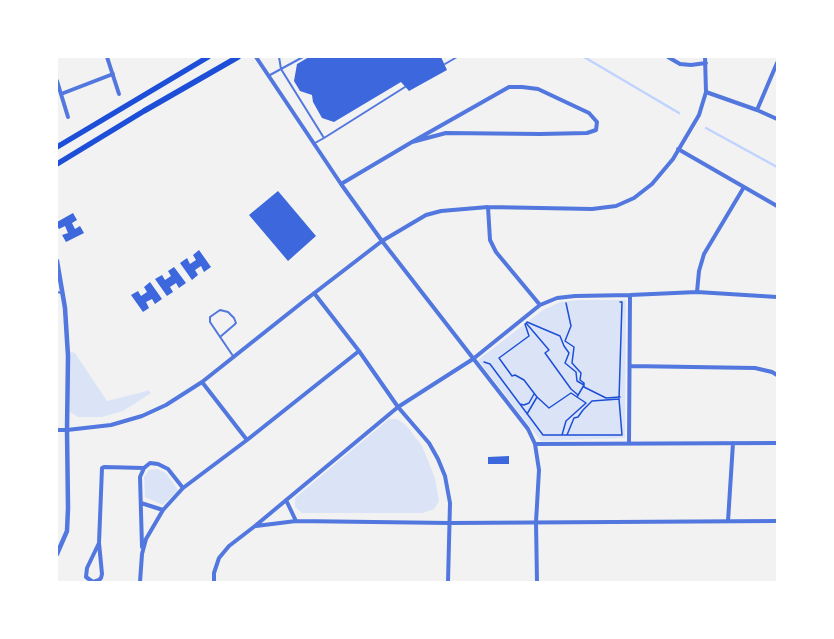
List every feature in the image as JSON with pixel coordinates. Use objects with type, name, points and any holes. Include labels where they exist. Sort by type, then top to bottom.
[{"type":"main road","points":[[57,147],[208,57]]},
{"type":"main road","points":[[57,164],[144,111],[238,57]]},
{"type":"street","points":[[107,57],[119,94]]},
{"type":"street","points":[[256,57],[341,184],[382,241],[528,429],[535,444],[539,470],[536,522],[537,582]]},
{"type":"street","points":[[668,57],[680,64],[690,65],[706,63]]},
{"type":"street","points":[[57,430],[111,425],[142,416],[166,405],[202,382],[382,241],[426,215],[441,211],[488,207],[592,209],[616,206],[634,198],[652,184],[673,159],[699,115],[706,92],[705,57]]},
{"type":"street","points":[[757,110],[777,63]]},
{"type":"street","points":[[61,94],[113,74]]},
{"type":"street","points":[[57,81],[68,117]]},
{"type":"street","points":[[341,184],[412,142],[508,87],[522,86],[538,88],[589,113],[597,122],[596,130],[587,133],[446,133],[412,142]]},
{"type":"street","points":[[706,92],[757,110],[777,119]]},
{"type":"street","points":[[678,149],[777,206]]},
{"type":"street","points":[[697,292],[699,271],[704,254],[744,187]]},
{"type":"street","points":[[488,207],[490,240],[496,252],[540,306]]},
{"type":"street","points":[[57,261],[65,308],[68,356],[67,531],[57,554]]},
{"type":"street","points":[[214,582],[214,573],[219,558],[229,546],[398,407],[473,358],[540,306],[557,298],[575,296],[697,292],[777,297]]},
{"type":"street","points":[[314,293],[359,351],[398,407],[429,443],[438,458],[445,476],[450,503],[448,582]]},
{"type":"street","points":[[629,443],[630,295]]},
{"type":"street","points":[[142,554],[146,539],[163,510],[183,488],[247,440],[359,351]]},
{"type":"street","points":[[630,366],[755,368],[772,372],[777,375]]},
{"type":"street","points":[[202,382],[247,440]]},
{"type":"street","points":[[728,521],[733,442]]},
{"type":"street","points":[[535,444],[777,443]]},
{"type":"street","points":[[140,582],[142,554],[140,477],[144,468],[150,464],[158,464],[168,469],[183,488]]},
{"type":"street","points":[[99,543],[87,568],[86,577],[93,582],[99,580],[102,574],[99,543],[102,468],[144,468]]},
{"type":"street","points":[[286,500],[296,521]]},
{"type":"street","points":[[141,503],[163,510]]},
{"type":"street","points":[[255,526],[296,521],[450,523],[777,521]]},
{"type":"lane","points":[[279,57],[281,69],[324,138]]},
{"type":"lane","points":[[268,76],[303,57]]},
{"type":"lane","points":[[445,64],[457,57]]},
{"type":"lane","points":[[314,144],[405,87]]},
{"type":"lane","points":[[57,292],[63,294]]},
{"type":"lane","points":[[220,337],[236,322],[228,312],[220,310],[210,318],[210,322],[220,337],[234,357]]},
{"type":"path","points":[[572,302],[566,303],[572,326],[565,341],[574,347],[572,363],[581,373],[580,380],[584,382],[584,387],[606,398],[619,398]]},
{"type":"path","points":[[480,360],[490,364],[543,435],[622,435],[619,398],[622,302],[615,302]]},
{"type":"path","points":[[525,321],[531,318]]},
{"type":"path","points":[[525,321],[560,336],[569,353],[565,363],[576,372],[577,381],[584,385]]},
{"type":"path","points":[[525,321],[529,336],[499,358],[512,376],[515,375],[524,380],[537,397],[549,408],[571,393],[578,396]]},
{"type":"path","points":[[525,321],[548,350],[545,353],[571,389],[586,403],[566,421],[562,435]]},
{"type":"path","points":[[578,396],[584,385]]},
{"type":"path","points":[[520,404],[524,405],[529,403],[534,395],[533,392]]},
{"type":"path","points":[[527,414],[537,397]]},
{"type":"path","points":[[567,435],[574,418],[578,417],[592,401],[619,398]]},
{"type":"shaded area","points":[[580,300],[626,300],[625,438],[541,441],[478,360],[543,310],[560,302]]},
{"type":"shaded area","points":[[68,351],[75,353],[107,401],[148,390],[151,393],[123,411],[102,417],[78,417],[70,412]]},
{"type":"shaded area","points":[[389,419],[397,419],[406,425],[422,446],[435,478],[439,501],[434,509],[423,513],[302,513],[295,507],[295,498]]},
{"type":"shaded area","points":[[157,469],[166,473],[178,490],[163,505],[145,497],[144,477],[149,470]]},
{"type":"building","points":[[309,57],[441,57],[447,70],[409,91],[401,82],[334,122],[322,118],[313,102],[312,95],[300,91],[294,81],[297,64]]},
{"type":"building","points":[[278,191],[316,236],[288,261],[249,215]]},
{"type":"building","points":[[73,213],[77,220],[72,223],[75,229],[80,226],[84,233],[66,242],[62,235],[68,233],[65,226],[59,229],[57,222]]},
{"type":"building","points":[[199,250],[211,267],[204,272],[201,266],[195,270],[198,275],[192,280],[180,263],[187,258],[190,264],[196,260],[193,255]]},
{"type":"building","points":[[174,267],[186,283],[179,288],[176,283],[170,287],[173,292],[167,296],[155,279],[162,275],[165,280],[171,276],[168,271]]},
{"type":"building","points":[[150,282],[162,299],[155,304],[152,299],[146,302],[149,308],[143,312],[131,295],[138,291],[141,296],[147,292],[144,287]]},
{"type":"building","points":[[509,456],[509,464],[488,464],[488,457]]},
{"type":"waterway","points":[[584,57],[679,113]]},
{"type":"waterway","points":[[706,128],[777,167]]}]
